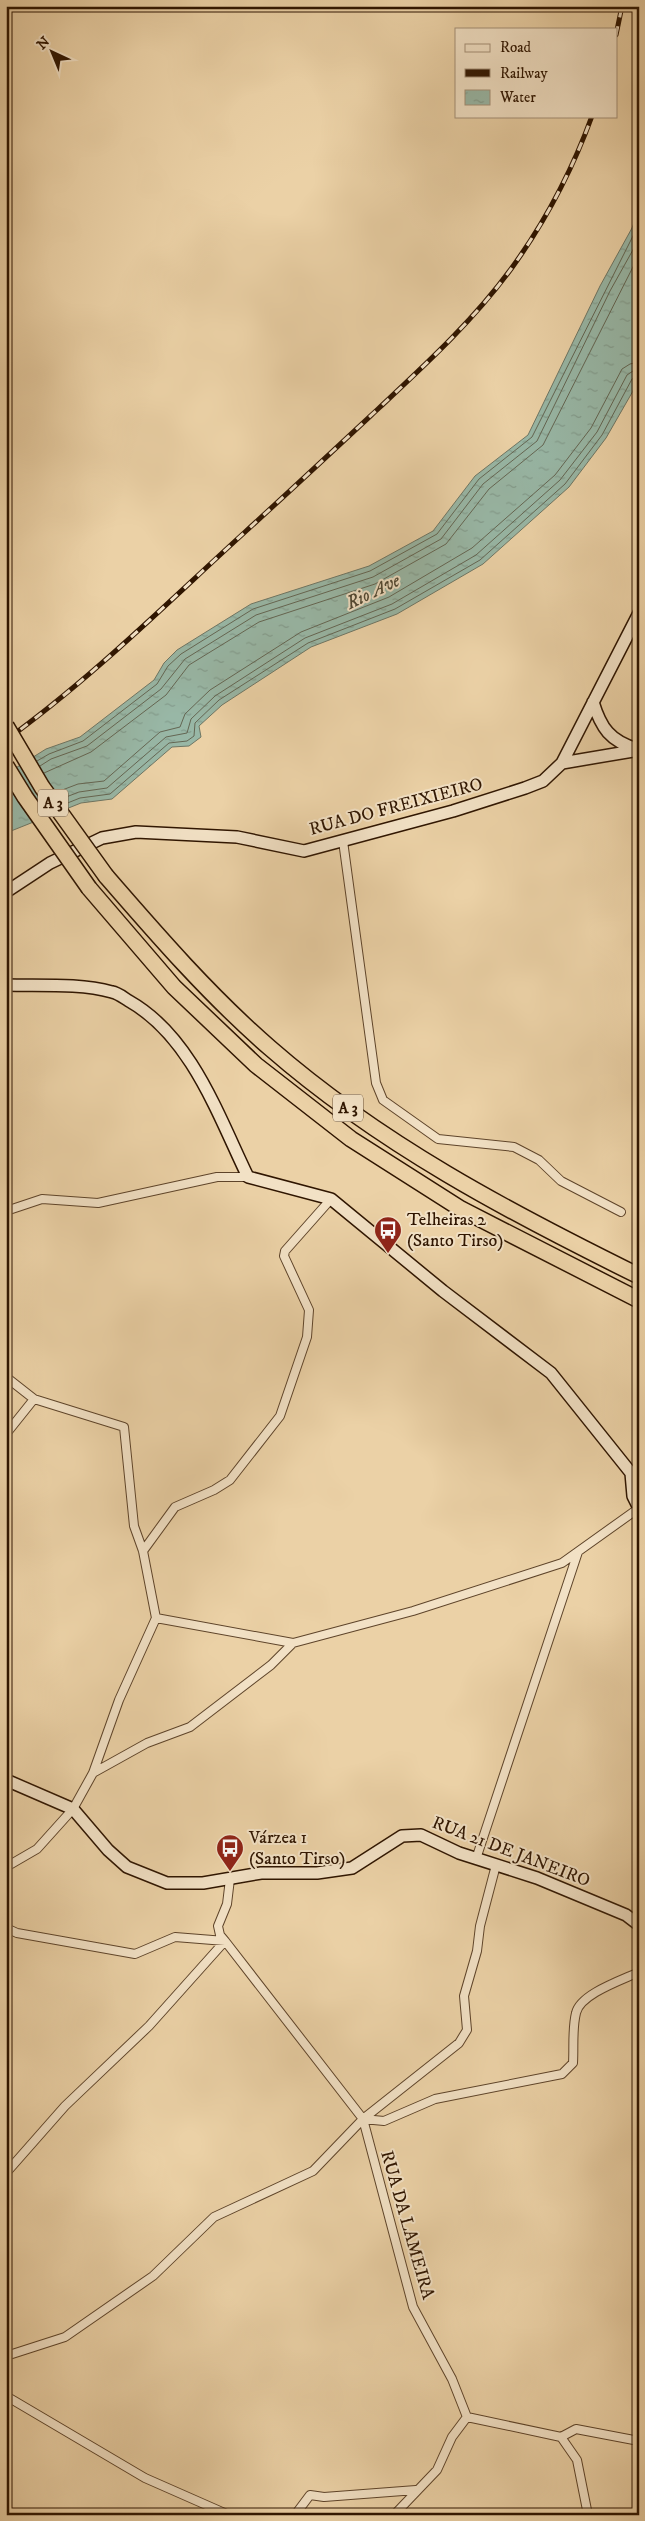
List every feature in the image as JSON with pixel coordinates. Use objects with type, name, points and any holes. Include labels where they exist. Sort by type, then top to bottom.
[{"type":"highway","name":"A 3","points":[[6,726],[42,788],[106,876],[190,972],[263,1042],[364,1121],[472,1190],[639,1276]]},
{"type":"highway","name":"A 3","points":[[6,766],[25,798],[89,888],[181,993],[256,1065],[351,1139],[461,1209],[639,1300]]},
{"type":"street","name":"RUA DO FREIXIEIRO","points":[[6,892],[50,863],[102,838],[136,832],[237,837],[304,850],[453,811],[543,781],[562,763],[639,613]]},
{"type":"street","points":[[594,702],[605,730],[620,744],[639,749]]},
{"type":"street","points":[[562,763],[639,749]]},
{"type":"street","points":[[343,841],[376,1083],[382,1100],[438,1138],[514,1147],[539,1160],[561,1181],[621,1212]]},
{"type":"street","points":[[6,984],[89,988],[114,992],[145,1010],[166,1028],[189,1061],[213,1103],[248,1177]]},
{"type":"street","points":[[6,1211],[42,1199],[98,1203],[217,1176],[248,1177],[331,1199],[443,1291],[551,1373],[631,1473],[633,1496],[639,1508],[578,1552],[562,1562],[412,1611],[293,1643],[156,1618]]},
{"type":"street","points":[[143,1551],[175,1506],[214,1490],[230,1480],[280,1416],[307,1337],[309,1310],[284,1256],[285,1251],[331,1199]]},
{"type":"street","points":[[6,1377],[34,1399],[124,1427],[134,1526],[143,1551],[156,1618],[119,1700],[93,1773],[73,1809],[37,1850],[6,1867]]},
{"type":"street","points":[[6,1434],[34,1399]]},
{"type":"street","points":[[476,1859],[578,1552]]},
{"type":"street","points":[[93,1773],[147,1744],[190,1727],[271,1665],[293,1643]]},
{"type":"street","points":[[6,1780],[73,1809]]},
{"type":"street","name":"RUA 21 DE JANEIRO","points":[[73,1809],[108,1850],[127,1867],[167,1883],[202,1883],[261,1873],[317,1873],[352,1868],[402,1836],[421,1835],[476,1859],[537,1878],[626,1915],[639,1925]]},
{"type":"street","points":[[6,2356],[65,2337],[153,2276],[214,2217],[313,2171],[363,2119],[459,2043],[467,2030],[464,1996],[477,1951],[480,1926],[496,1865]]},
{"type":"street","points":[[230,1879],[227,1904],[218,1926],[220,1935],[363,2119],[384,2121],[435,2099],[562,2074],[573,2064],[576,2012],[581,2002],[592,1994],[639,1972]]},
{"type":"street","points":[[6,1928],[18,1933],[135,1954],[175,1937],[226,1942]]},
{"type":"street","points":[[6,2173],[65,2106],[149,2026],[226,1942]]},
{"type":"street","name":"RUA DA LAMEIRA","points":[[363,2119],[413,2307],[452,2379],[467,2417]]},
{"type":"street","points":[[6,2396],[145,2478],[229,2515]]},
{"type":"street","points":[[394,2515],[437,2470],[452,2436],[467,2417],[562,2437],[576,2429],[639,2441]]},
{"type":"street","points":[[562,2437],[576,2460],[588,2515]]},
{"type":"street","points":[[295,2515],[310,2495],[324,2497],[416,2490]]},
{"type":"water","name":"Rio Ave","points":[[639,210],[639,375],[633,391],[606,438],[569,487],[483,564],[397,614],[311,647],[222,705],[199,726],[201,737],[189,746],[172,747],[112,799],[81,803],[6,833],[6,774],[46,749],[80,737],[154,680],[164,663],[177,650],[251,604],[369,566],[433,531],[475,476],[528,435],[600,286],[632,228]]},
{"type":"railway","points":[[617,28],[622,6]]},
{"type":"railway","points":[[6,740],[99,666],[397,392],[465,324],[511,269],[535,233],[567,176],[591,118]]},
{"type":"place","name":"Telheiras 2 (Santo Tirso)","points":[[388,1254]]},
{"type":"place","name":"Várzea 1 (Santo Tirso)","points":[[230,1872]]}]
